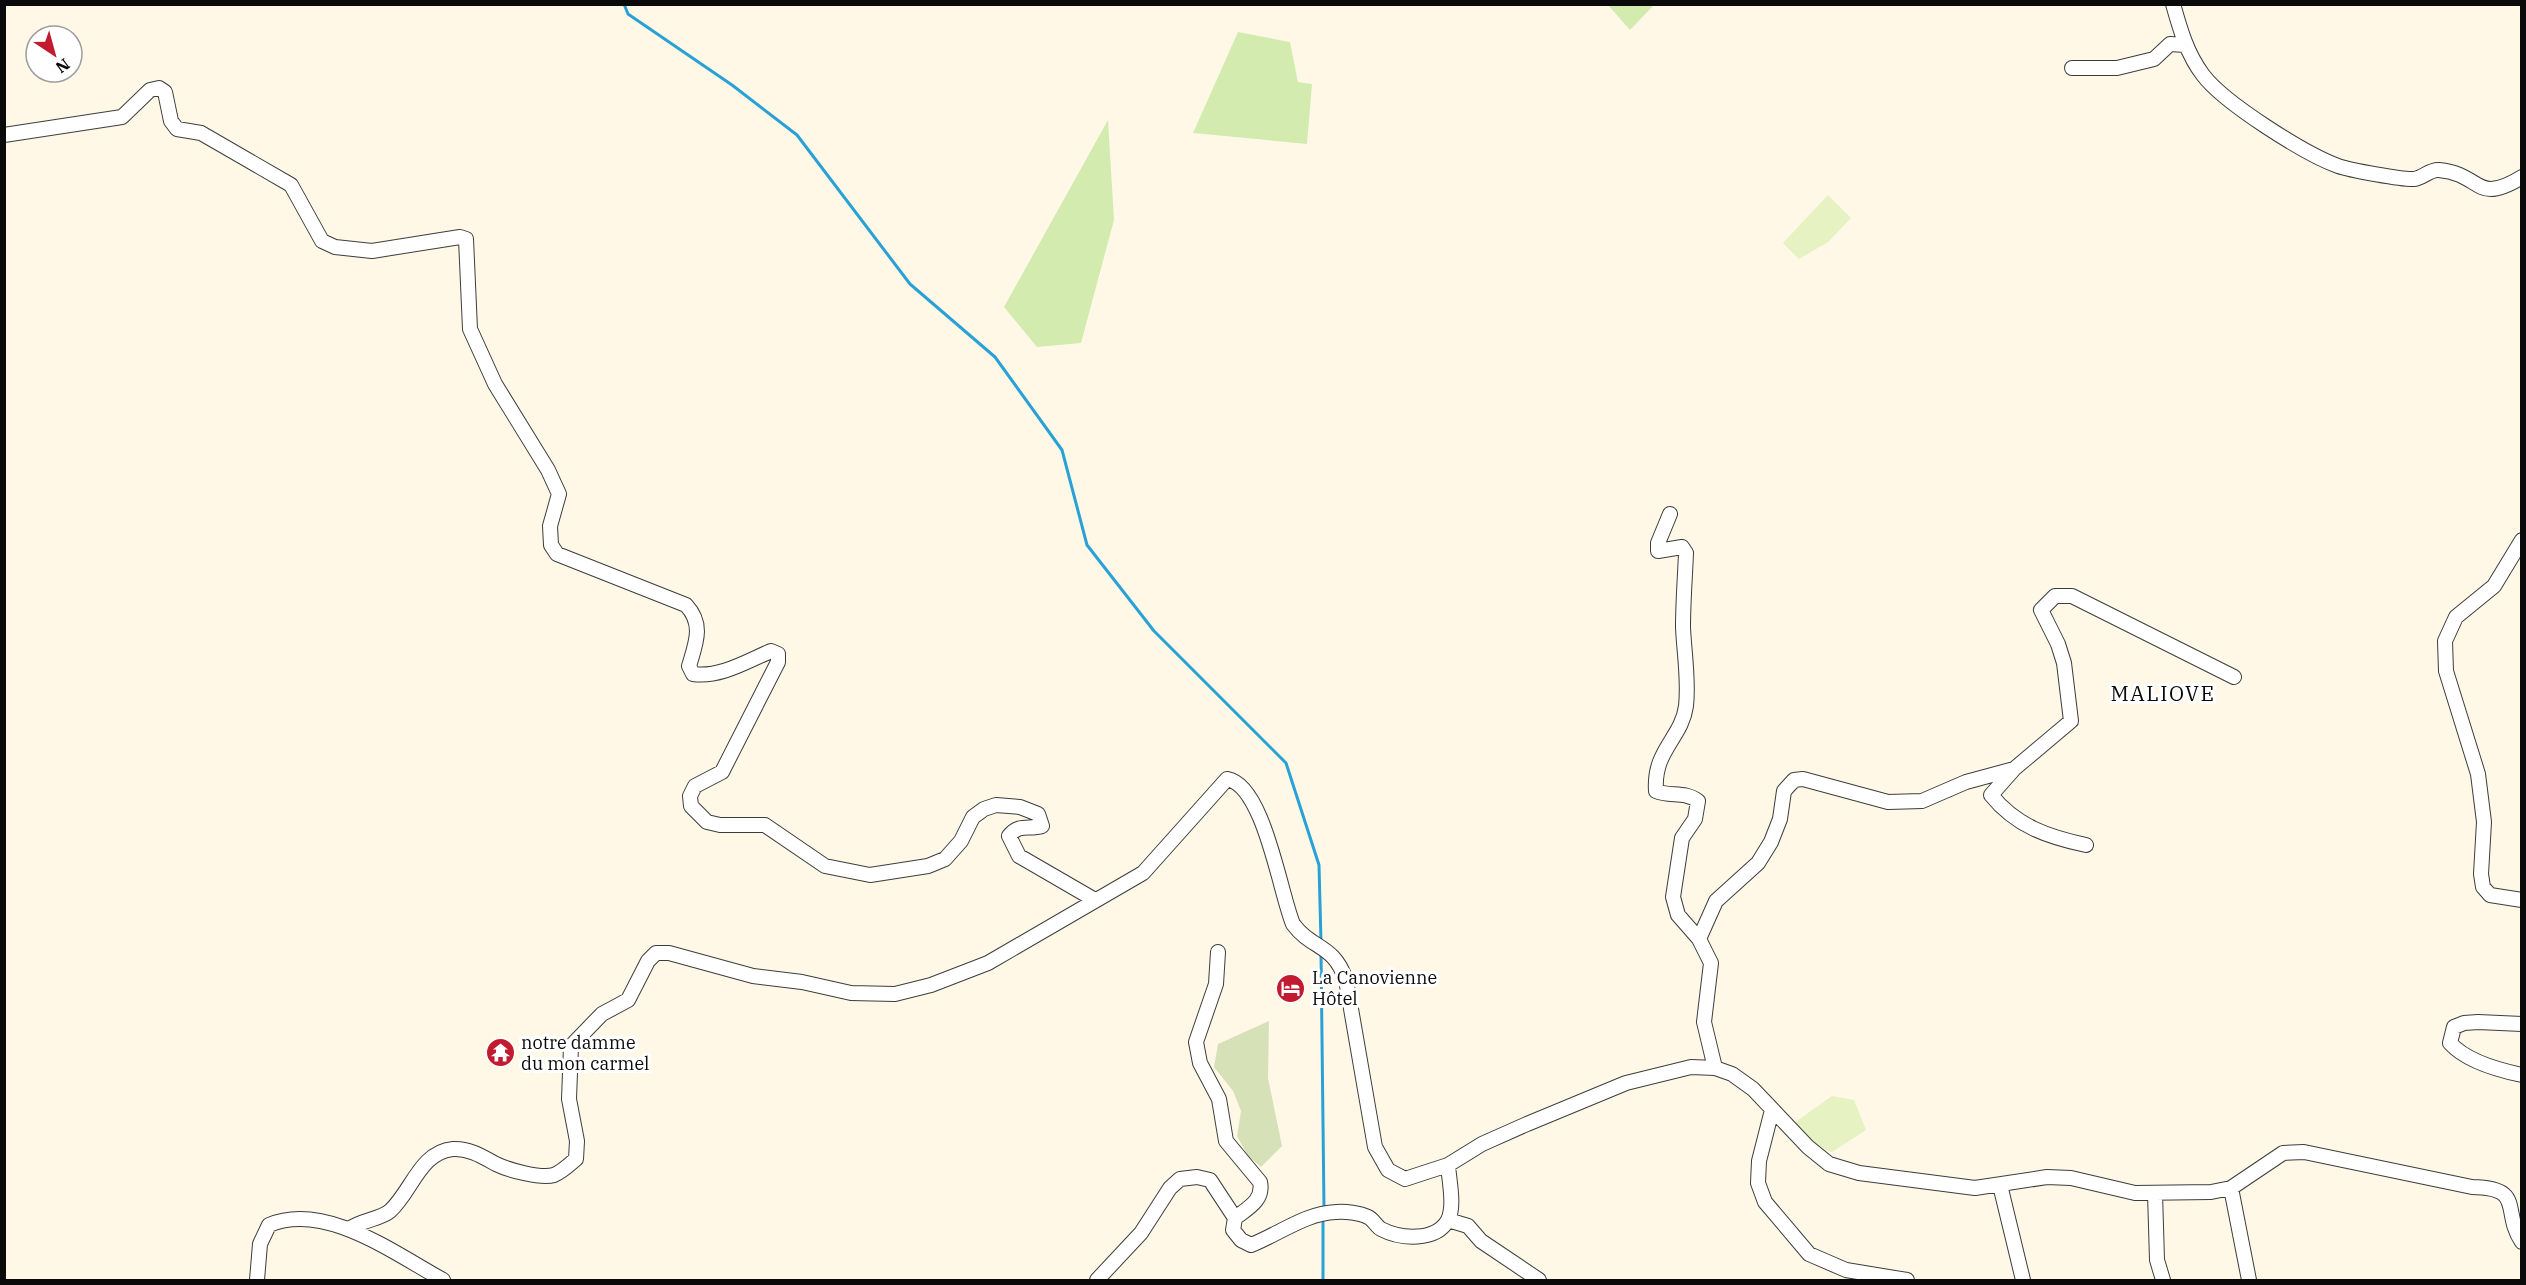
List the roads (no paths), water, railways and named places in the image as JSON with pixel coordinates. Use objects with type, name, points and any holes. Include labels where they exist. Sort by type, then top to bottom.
[{"type":"street","points":[[2173,4],[2185,45],[2204,76],[2233,103],[2264,125],[2339,167],[2415,179],[2436,169],[2461,173],[2484,189],[2500,190],[2522,177]]},
{"type":"street","points":[[2072,68],[2118,68],[2154,59],[2170,44],[2185,45]]},
{"type":"street","points":[[4,135],[122,117],[150,90],[159,88],[165,92],[171,121],[177,129],[201,133],[291,185],[322,241],[335,247],[372,251],[460,237],[466,238],[470,329],[495,384],[548,470],[559,494],[550,526],[551,545],[557,554],[686,605],[695,614],[699,624],[689,666],[693,674],[706,676],[771,651],[778,654],[778,662],[722,772],[695,786],[690,796],[691,806],[697,813],[707,822],[720,825],[765,825],[825,866],[870,875],[928,866],[945,859],[961,841],[973,817],[996,805],[1020,807],[1038,814],[1042,826],[1033,829],[1025,826],[1013,830],[1009,836],[1019,856],[1095,900]]},
{"type":"street","points":[[1670,514],[1658,543],[1658,550],[1682,547],[1686,553],[1683,625],[1686,706],[1678,728],[1659,760],[1655,778],[1656,790],[1666,796],[1691,796],[1698,801],[1695,819],[1684,832],[1678,850],[1673,897],[1678,915],[1699,939],[1712,963],[1704,1022],[1715,1068]]},
{"type":"street","points":[[2522,540],[2494,586],[2456,617],[2445,641],[2445,651],[2446,670],[2478,774],[2484,822],[2481,874],[2483,886],[2490,895],[2522,900]]},
{"type":"street","points":[[2086,845],[2045,836],[2004,811],[1991,795],[2014,769],[2071,720],[2064,663],[2058,644],[2041,610],[2055,596],[2072,596],[2234,677]]},
{"type":"street","points":[[1699,939],[1716,901],[1758,864],[1771,842],[1780,819],[1784,791],[1794,780],[1803,779],[1888,802],[1922,801],[1966,782],[2014,769]]},
{"type":"street","points":[[349,1229],[361,1220],[387,1214],[399,1203],[435,1154],[453,1149],[468,1150],[517,1172],[552,1176],[571,1164],[576,1159],[577,1141],[569,1099],[571,1046],[602,1014],[628,999],[648,961],[656,953],[669,952],[753,976],[802,982],[851,993],[895,994],[931,985],[988,963],[1143,873],[1227,779],[1233,780],[1246,791],[1267,836],[1293,924],[1301,935],[1321,945],[1341,964],[1347,980],[1375,1147],[1388,1170],[1405,1179],[1448,1165],[1482,1144],[1626,1083],[1691,1067],[1715,1068],[1732,1074],[1754,1089],[1772,1110],[1829,1164],[1859,1173],[1975,1188],[2047,1177],[2071,1178],[2135,1193],[2211,1192],[2231,1188],[2283,1153],[2304,1152],[2472,1187],[2493,1187],[2507,1196],[2513,1209],[2513,1224],[2522,1242]]},
{"type":"street","points":[[1218,952],[1216,984],[1196,1042],[1200,1063],[1219,1099],[1226,1141],[1260,1182],[1261,1190],[1258,1200],[1235,1218],[1233,1230],[1241,1240],[1251,1245],[1299,1221],[1336,1212],[1369,1217],[1387,1231],[1416,1237],[1435,1232],[1448,1220],[1450,1204],[1448,1165]]},
{"type":"street","points":[[2522,1024],[2464,1023],[2454,1027],[2450,1043],[2457,1051],[2501,1070],[2522,1075]]},
{"type":"street","points":[[1772,1110],[1759,1161],[1758,1183],[1765,1202],[1809,1254],[1846,1270],[1907,1281]]},
{"type":"street","points":[[1097,1281],[1141,1233],[1170,1188],[1180,1179],[1197,1177],[1210,1180],[1235,1218]]},
{"type":"street","points":[[2000,1185],[2023,1281]]},
{"type":"street","points":[[2231,1188],[2249,1281]]},
{"type":"street","points":[[2155,1193],[2157,1260],[2163,1281]]},
{"type":"street","points":[[257,1281],[260,1244],[269,1225],[279,1221],[302,1219],[328,1222],[349,1229],[443,1281]]},
{"type":"street","points":[[1448,1220],[1468,1226],[1481,1241],[1539,1281]]},
{"type":"waterway","points":[[624,4],[628,14],[732,85],[797,135],[910,284],[995,357],[1062,450],[1087,545],[1154,631],[1286,763],[1319,865],[1321,942]]},
{"type":"waterway","points":[[1321,952],[1324,1209]]},
{"type":"waterway","points":[[1323,1222],[1323,1280]]},
{"type":"place","name":"La Canovienne Hôtel","points":[[1291,988]]},
{"type":"place","name":"notre damme du mon carmel","points":[[500,1053]]},
{"type":"district","name":"MALIOVE","points":[[2163,694]]}]
